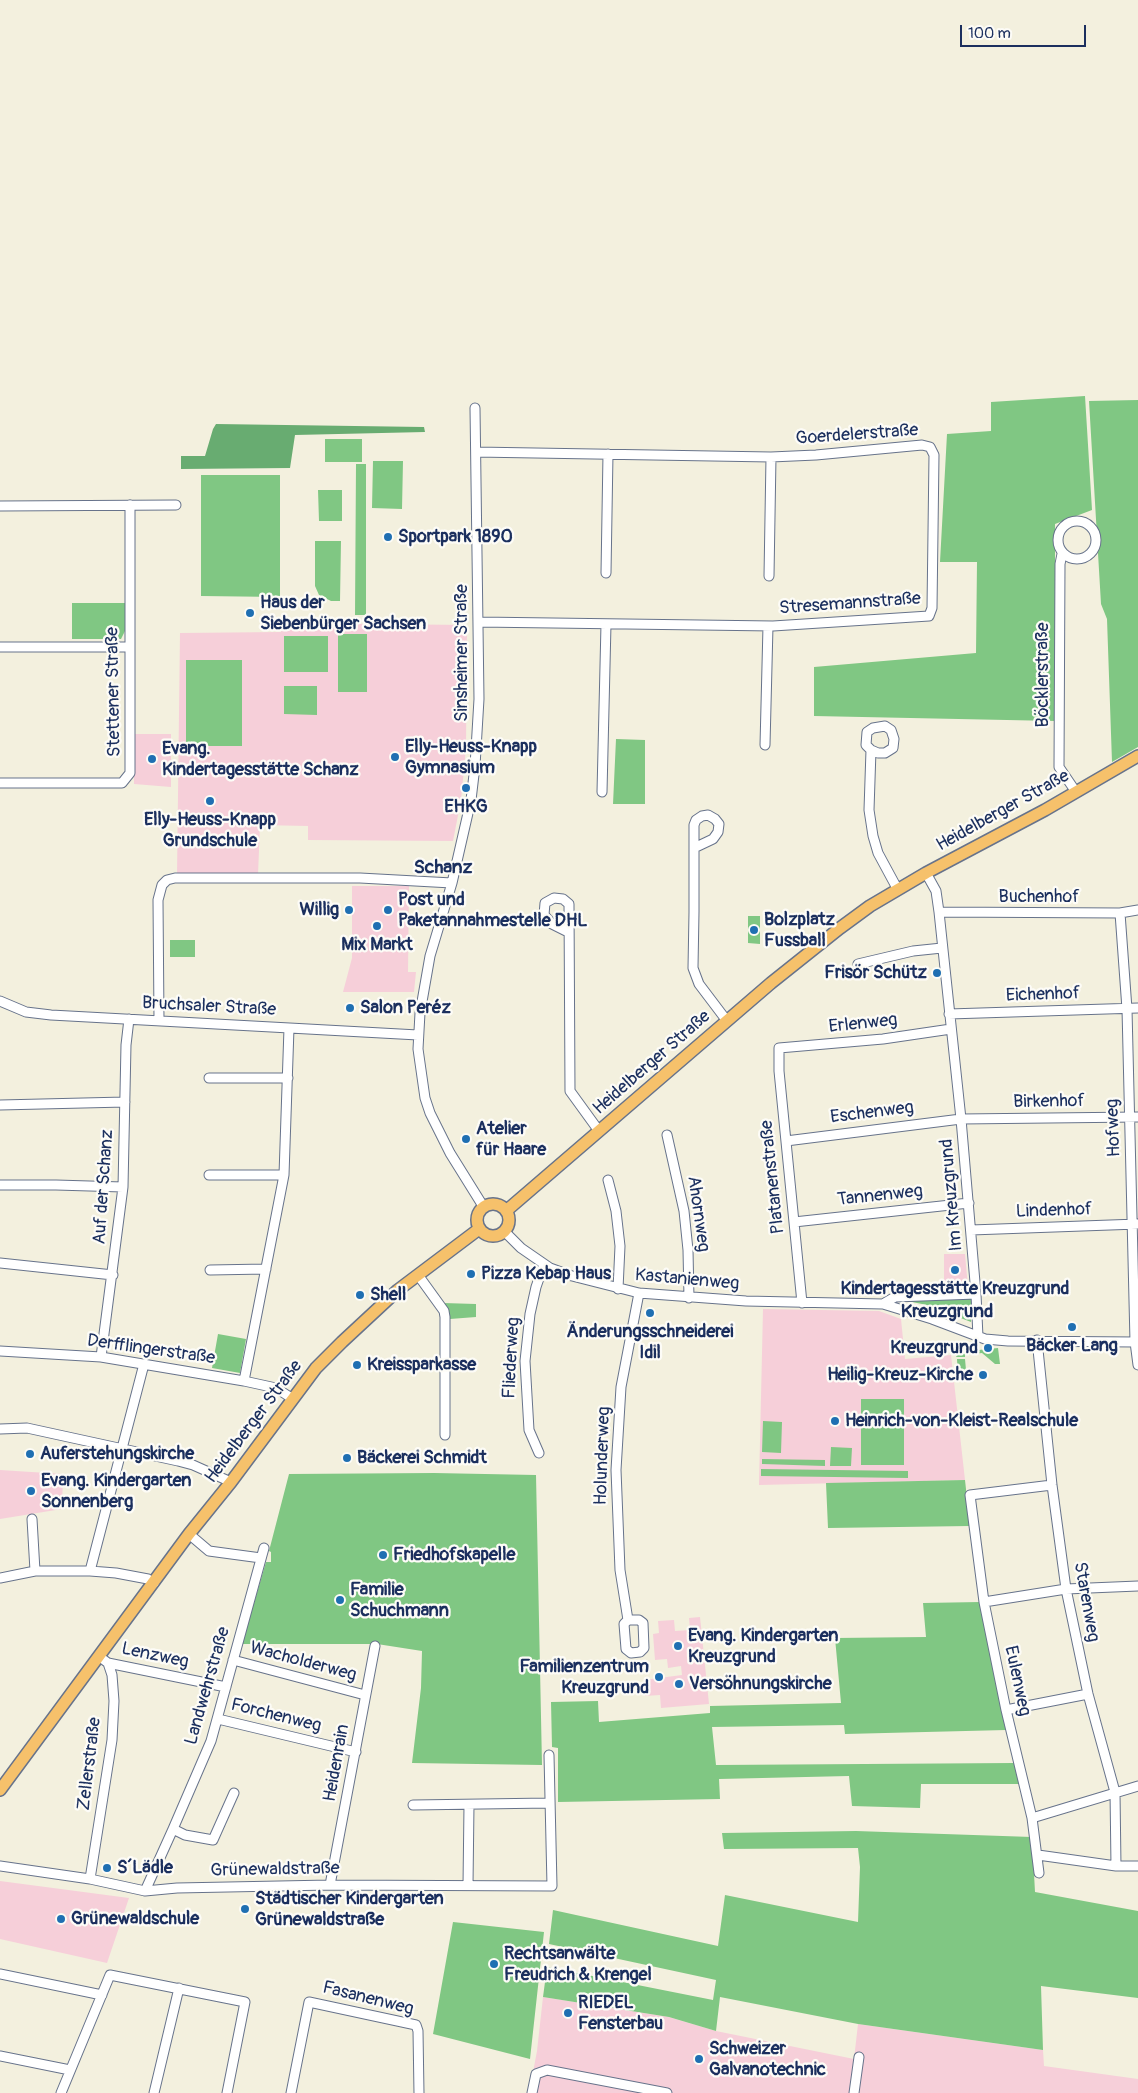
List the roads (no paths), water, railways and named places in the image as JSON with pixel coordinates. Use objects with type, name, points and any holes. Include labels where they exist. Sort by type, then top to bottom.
[{"type":"main road","name":"Heidelberger Straße","points":[[506,1211],[818,944],[870,906],[926,873],[1045,810],[1125,763],[1138,758]]},
{"type":"main road","points":[[491,1203],[500,1205],[506,1211],[509,1218],[508,1225],[504,1231],[491,1236],[479,1228],[476,1221],[478,1213],[483,1206],[491,1203]]},
{"type":"main road","name":"Heidelberger Straße","points":[[0,1790],[104,1660],[154,1584],[190,1534],[316,1368],[398,1290],[479,1228]]},
{"type":"street","name":"Sinsheimer Straße","points":[[475,408],[479,622],[479,699],[475,766],[471,800],[452,883],[433,942],[424,988],[418,1035],[421,1079],[430,1112],[450,1153],[483,1206]]},
{"type":"street","name":"Goerdelerstraße","points":[[476,452],[771,457],[816,455],[922,445],[930,447],[934,460]]},
{"type":"street","points":[[606,573],[608,454]]},
{"type":"street","points":[[769,576],[771,457]]},
{"type":"street","name":"Stresemannstraße","points":[[479,622],[768,626],[929,616],[932,608],[934,460]]},
{"type":"street","points":[[0,506],[176,505]]},
{"type":"street","name":"Stettener Straße","points":[[0,783],[115,784],[122,783],[126,779],[131,766],[129,647],[130,506]]},
{"type":"street","name":"Böcklerstraße","points":[[1062,554],[1082,560],[1088,557],[1093,551],[1095,539],[1093,528],[1084,521],[1065,524],[1058,538],[1058,548],[1062,554],[1060,573],[1060,766],[1076,792]]},
{"type":"street","points":[[602,792],[606,624]]},
{"type":"street","name":"Stresemannstraße","points":[[766,745],[768,626]]},
{"type":"street","points":[[0,647],[129,647]]},
{"type":"street","points":[[871,750],[869,810],[873,836],[878,853],[898,890]]},
{"type":"street","name":"Heidelberger Straße","points":[[694,848],[693,968],[699,984],[727,1021]]},
{"type":"street","name":"Im Kreuzgrund","points":[[926,873],[936,891],[939,912],[969,1203],[978,1336]]},
{"type":"street","points":[[159,1020],[158,900],[162,885],[167,880],[175,878],[381,879],[452,883]]},
{"type":"street","name":"Buchenhof","points":[[939,912],[1120,913],[1138,910]]},
{"type":"street","name":"Hofweg","points":[[1120,913],[1134,1117],[1135,1342]]},
{"type":"street","name":"Heidelberger Straße","points":[[568,932],[570,1091],[599,1131]]},
{"type":"street","points":[[858,964],[913,951],[942,948]]},
{"type":"street","name":"Bruchsaler Straße","points":[[0,1002],[36,1014],[418,1035]]},
{"type":"street","name":"Eichenhof","points":[[949,1014],[1138,1008]]},
{"type":"street","name":"Auf der Schanz","points":[[101,1357],[123,1187],[126,1045],[129,1019]]},
{"type":"street","points":[[244,1381],[284,1175],[290,1028]]},
{"type":"street","name":"Erlenweg","points":[[779,1048],[883,1040],[951,1029]]},
{"type":"street","name":"Platanenstraße","points":[[779,1048],[779,1071],[802,1303]]},
{"type":"street","points":[[209,1078],[288,1078]]},
{"type":"street","points":[[0,1105],[125,1102]]},
{"type":"street","name":"Birkenhof","points":[[961,1119],[1134,1117]]},
{"type":"street","name":"Eschenweg","points":[[786,1141],[961,1119]]},
{"type":"street","name":"Ahornweg","points":[[667,1135],[684,1210],[688,1250],[689,1298]]},
{"type":"street","points":[[209,1175],[284,1175]]},
{"type":"street","points":[[608,1180],[616,1211],[620,1246],[618,1289]]},
{"type":"street","points":[[0,1185],[56,1184],[123,1187]]},
{"type":"street","name":"Tannenweg","points":[[794,1222],[969,1203]]},
{"type":"street","name":"Lindenhof","points":[[971,1230],[1135,1225]]},
{"type":"street","name":"Kastanienweg","points":[[504,1231],[521,1248],[544,1264],[572,1276],[618,1289],[689,1298],[802,1303],[883,1304],[978,1336]]},
{"type":"street","points":[[0,1263],[113,1275]]},
{"type":"street","name":"Fliederweg","points":[[539,1453],[529,1430],[525,1361],[530,1314],[544,1264]]},
{"type":"street","points":[[210,1270],[266,1269]]},
{"type":"street","points":[[418,1275],[444,1311],[446,1435]]},
{"type":"street","name":"Holunderweg","points":[[628,1620],[620,1570],[616,1470],[621,1387],[640,1293]]},
{"type":"street","name":"Kastanienweg","points":[[883,1304],[895,1297],[976,1294]]},
{"type":"street","points":[[978,1336],[1008,1341],[1135,1342],[1138,1365]]},
{"type":"street","name":"Starenweg","points":[[1037,1340],[1052,1485],[1066,1589],[1088,1694],[1115,1792],[1116,1866]]},
{"type":"street","name":"Derfflingerstraße","points":[[0,1351],[101,1357],[144,1364],[276,1388],[293,1399]]},
{"type":"street","points":[[90,1571],[144,1364]]},
{"type":"street","points":[[0,1429],[27,1428],[193,1465],[231,1482]]},
{"type":"street","name":"Eulenweg","points":[[1039,1873],[1032,1818],[1006,1710],[984,1602],[970,1495],[1052,1485]]},
{"type":"street","points":[[32,1519],[35,1572]]},
{"type":"street","points":[[190,1534],[209,1551],[261,1558]]},
{"type":"street","name":"Landwehrstraße","points":[[145,1891],[174,1829],[218,1719],[232,1660],[264,1548]]},
{"type":"street","points":[[0,1578],[35,1572],[90,1571],[124,1575],[148,1580],[154,1584]]},
{"type":"street","points":[[984,1602],[1066,1589],[1138,1586]]},
{"type":"street","name":"Heidenrain","points":[[330,1885],[375,1646]]},
{"type":"street","name":"Lenzweg","points":[[104,1660],[226,1687]]},
{"type":"street","name":"Zellerstraße","points":[[90,1879],[112,1740],[114,1701],[112,1675],[104,1660]]},
{"type":"street","name":"Wacholderweg","points":[[232,1660],[365,1695]]},
{"type":"street","points":[[1006,1710],[1088,1694]]},
{"type":"street","name":"Forchenweg","points":[[218,1719],[356,1752]]},
{"type":"street","points":[[413,1805],[549,1803],[549,1755]]},
{"type":"street","points":[[1032,1818],[1138,1786]]},
{"type":"street","points":[[174,1829],[185,1835],[213,1840],[234,1793]]},
{"type":"street","name":"Grünewaldstraße","points":[[0,1866],[90,1879],[145,1891],[177,1888],[330,1885],[552,1886],[549,1803]]},
{"type":"street","points":[[468,1885],[469,1805]]},
{"type":"street","points":[[1038,1855],[1116,1866],[1138,1866]]},
{"type":"street","points":[[0,1974],[102,1995]]},
{"type":"street","points":[[61,2093],[110,1975],[245,2002],[226,2093]]},
{"type":"street","points":[[154,2093],[179,1988]]},
{"type":"street","name":"Fasanenweg","points":[[291,2093],[309,2002],[416,2025],[418,2031],[419,2093]]},
{"type":"street","points":[[0,2056],[70,2070]]},
{"type":"street","points":[[854,2093],[859,2058]]},
{"type":"street","points":[[532,2093],[536,2074],[547,2070],[667,2093]]},
{"type":"place","name":"Sportpark 1890","points":[[388,537]]},
{"type":"place","name":"Haus der Siebenbürger Sachsen","points":[[250,613]]},
{"type":"place","name":"Elly-Heuss-Knapp Gymnasium","points":[[395,757]]},
{"type":"place","name":"Evang. Kindertagesstätte Schanz","points":[[152,759]]},
{"type":"place","name":"EHKG","points":[[466,788]]},
{"type":"place","name":"Elly-Heuss-Knapp Grundschule","points":[[210,801]]},
{"type":"place","name":"Willig","points":[[349,910]]},
{"type":"place","name":"Post und Paketannahmestelle DHL","points":[[388,910]]},
{"type":"place","name":"Mix Markt","points":[[377,926]]},
{"type":"place","name":"Bolzplatz Fussball","points":[[754,930]]},
{"type":"place","name":"Frisör Schütz","points":[[937,973]]},
{"type":"place","name":"Salon Peréz","points":[[350,1008]]},
{"type":"place","name":"Atelier für Haare","points":[[466,1139]]},
{"type":"place","name":"Kindertagesstätte Kreuzgrund","points":[[955,1270]]},
{"type":"place","name":"Pizza Kebap Haus","points":[[471,1274]]},
{"type":"place","name":"Shell","points":[[360,1295]]},
{"type":"place","name":"Änderungsschneiderei Idil","points":[[650,1313]]},
{"type":"place","name":"Bäcker Lang","points":[[1072,1327]]},
{"type":"place","name":"Kreuzgrund","points":[[988,1348]]},
{"type":"place","name":"Kreissparkasse","points":[[357,1365]]},
{"type":"place","name":"Heilig-Kreuz-Kirche","points":[[983,1375]]},
{"type":"place","name":"Heinrich-von-Kleist-Realschule","points":[[835,1421]]},
{"type":"place","name":"Auferstehungskirche","points":[[30,1454]]},
{"type":"place","name":"Bäckerei Schmidt","points":[[347,1458]]},
{"type":"place","name":"Evang. Kindergarten Sonnenberg","points":[[31,1491]]},
{"type":"place","name":"Friedhofskapelle","points":[[383,1555]]},
{"type":"place","name":"Familie Schuchmann","points":[[340,1600]]},
{"type":"place","name":"Evang. Kindergarten Kreuzgrund","points":[[678,1646]]},
{"type":"place","name":"Familienzentrum Kreuzgrund","points":[[659,1677]]},
{"type":"place","name":"Versöhnungskirche","points":[[679,1684]]},
{"type":"place","name":"S´Lädle","points":[[107,1868]]},
{"type":"place","name":"Städtischer Kindergarten Grünewaldstraße","points":[[245,1909]]},
{"type":"place","name":"Grünewaldschule","points":[[61,1919]]},
{"type":"place","name":"Rechtsanwälte Freudrich & Krengel","points":[[494,1964]]},
{"type":"place","name":"RIEDEL Fensterbau","points":[[568,2013]]},
{"type":"place","name":"Schweizer Galvanotechnic","points":[[699,2059]]},
{"type":"district","name":"Schanz","points":[[443,868]]},
{"type":"district","name":"Kreuzgrund","points":[[947,1312]]}]
